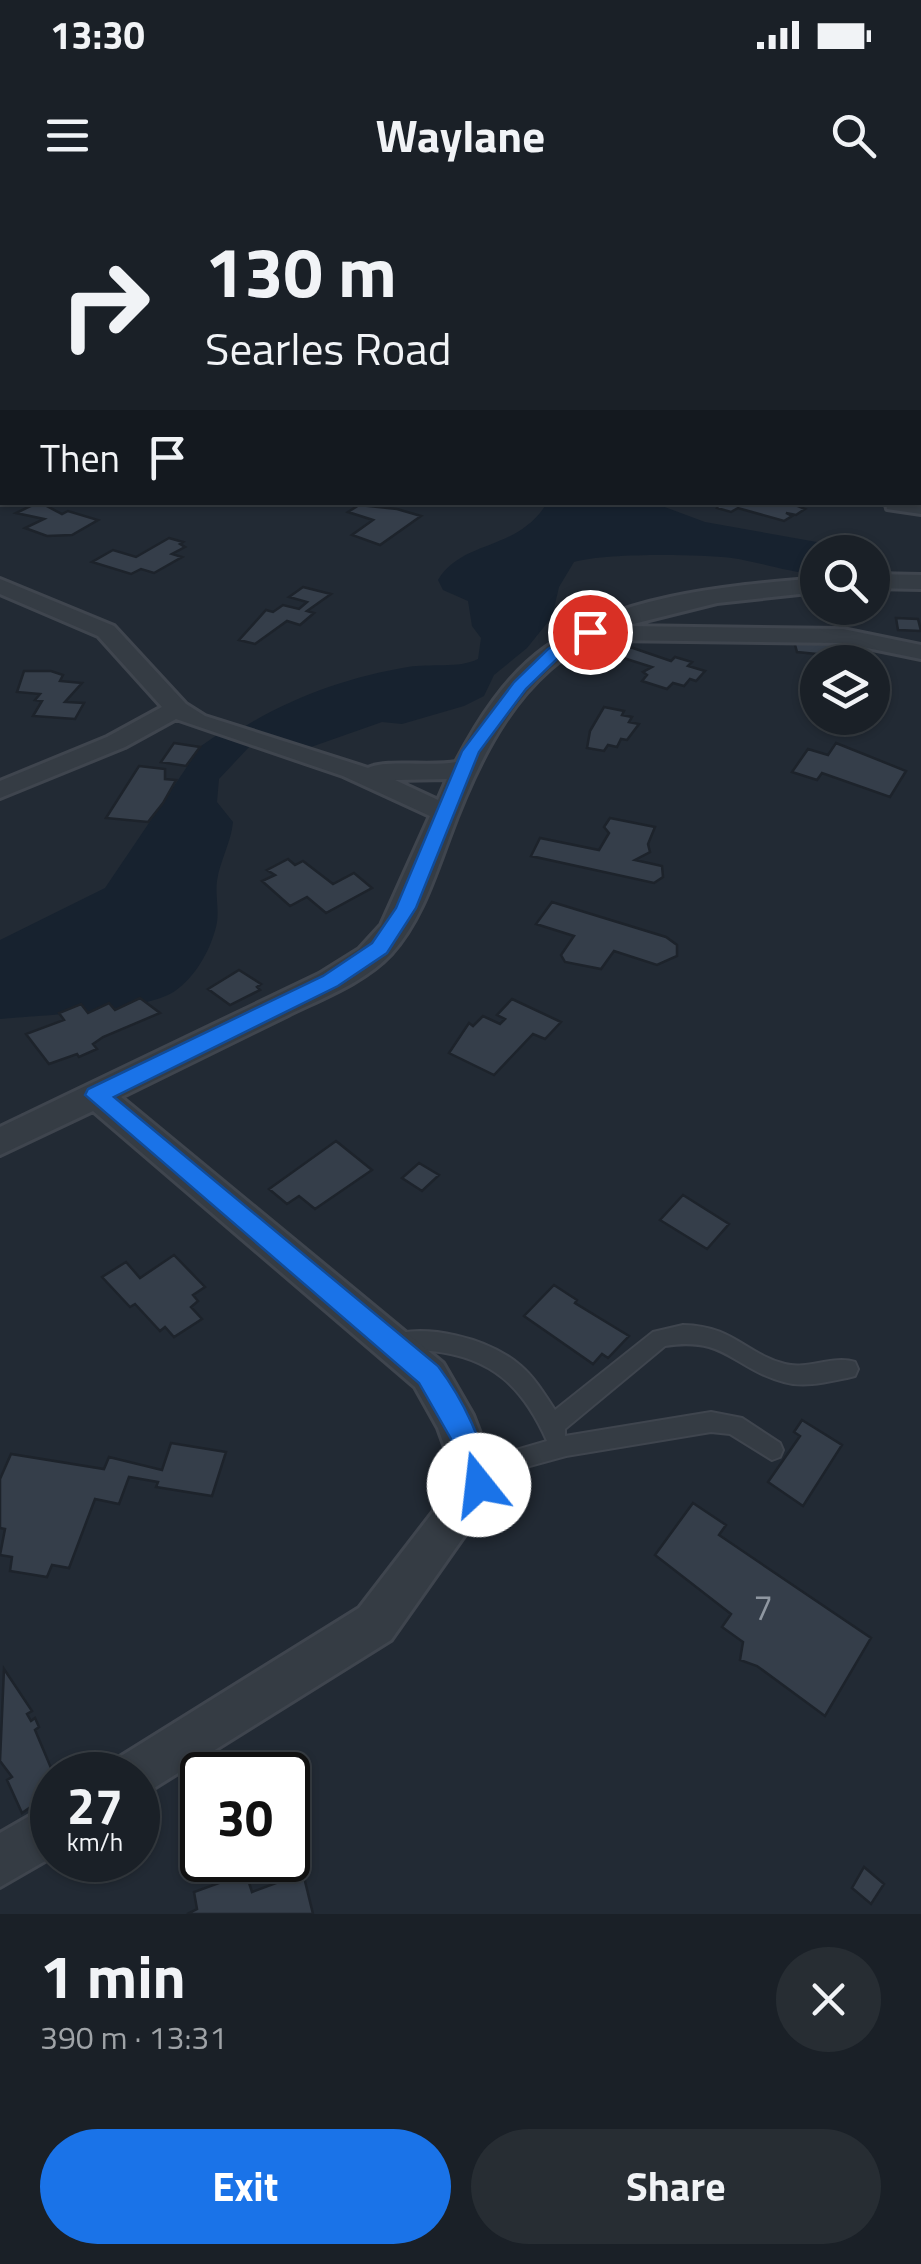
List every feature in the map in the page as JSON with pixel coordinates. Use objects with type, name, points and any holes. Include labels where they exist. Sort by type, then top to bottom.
[{"type":"street","points":[[894,505],[921,508]]},
{"type":"street","points":[[890,581],[921,582]]},
{"type":"street","points":[[0,586],[106,631],[187,715],[287,752],[352,770],[445,813]]},
{"type":"street","points":[[0,1142],[330,981],[380,948],[406,908],[471,751],[520,685],[554,652],[590,632],[666,608],[800,588]]},
{"type":"street","points":[[590,632],[674,637],[770,632],[843,636],[921,652]]},
{"type":"street","points":[[0,790],[187,715]]},
{"type":"street","points":[[352,770],[429,774],[464,768]]},
{"type":"street","points":[[96,1095],[428,1375],[449,1403],[479,1485],[375,1624],[160,1759]]},
{"type":"street","points":[[0,1862],[30,1842]]},
{"type":"lane","points":[[553,1424],[660,1338],[680,1334],[719,1338],[784,1373],[847,1368]]},
{"type":"lane","points":[[392,1343],[415,1338],[469,1350],[512,1370],[553,1424],[558,1449]]},
{"type":"lane","points":[[475,1471],[558,1449],[712,1422],[734,1425],[772,1450]]},
{"type":"water","points":[[546,505],[659,505],[705,522],[800,539],[800,572],[732,558],[697,556],[629,556],[574,562],[559,587],[552,617],[527,648],[494,675],[484,696],[464,706],[402,724],[382,722],[311,747],[244,727],[302,697],[344,682],[408,667],[462,664],[478,659],[481,638],[472,626],[468,601],[443,590],[438,580],[461,558],[521,530]]},
{"type":"water","points":[[217,735],[250,746],[219,779],[217,802],[233,822],[217,881],[216,927],[195,971],[175,991],[140,1004],[0,1019],[0,940],[105,888],[201,746]]},
{"type":"building","points":[[33,505],[45,505],[62,514],[68,511],[98,520],[72,535],[47,536],[25,528],[44,519],[16,513]]},
{"type":"building","points":[[359,505],[421,516],[380,545],[352,535],[373,520],[348,512]]},
{"type":"building","points":[[795,505],[805,509],[796,515],[786,513],[792,516],[784,521],[738,508],[731,512],[717,508]]},
{"type":"building","points":[[169,538],[183,542],[180,544],[185,547],[172,554],[182,557],[154,573],[141,569],[131,574],[92,562],[113,550],[136,557]]},
{"type":"building","points":[[303,587],[331,594],[307,611],[314,613],[300,625],[287,621],[255,644],[239,640],[266,610],[273,612],[283,605],[299,609],[307,602],[289,597]]},
{"type":"building","points":[[896,618],[918,619],[921,631],[898,630]]},
{"type":"building","points":[[831,638],[834,645],[800,645],[797,652],[794,641]]},
{"type":"building","points":[[630,647],[671,661],[675,657],[692,662],[688,666],[705,671],[696,681],[690,679],[684,686],[673,683],[667,689],[642,681],[647,675],[643,672],[652,667],[617,656]]},
{"type":"building","points":[[24,671],[51,671],[63,675],[60,681],[82,683],[65,702],[84,703],[75,719],[33,716],[42,701],[35,700],[40,694],[17,692]]},
{"type":"building","points":[[604,707],[624,711],[622,715],[632,717],[629,722],[639,724],[617,747],[608,745],[604,751],[587,748],[590,731]]},
{"type":"building","points":[[174,743],[200,747],[186,766],[161,762]]},
{"type":"building","points":[[836,743],[906,771],[890,797],[822,773],[817,780],[792,772],[808,749],[828,755]]},
{"type":"building","points":[[139,766],[165,769],[165,779],[176,780],[163,803],[148,822],[106,818]]},
{"type":"building","points":[[610,818],[655,827],[648,844],[650,852],[635,860],[662,866],[663,877],[654,883],[531,856],[540,838],[599,850],[609,833],[604,827]]},
{"type":"building","points":[[288,859],[295,865],[303,861],[333,884],[354,873],[372,888],[326,913],[307,897],[290,906],[262,881],[275,875],[267,870]]},
{"type":"building","points":[[552,902],[666,937],[677,945],[677,956],[657,965],[614,951],[601,969],[565,962],[561,955],[574,936],[536,924]]},
{"type":"building","points":[[239,970],[261,984],[257,987],[260,990],[230,1005],[208,989]]},
{"type":"building","points":[[140,998],[160,1013],[103,1037],[93,1044],[97,1049],[79,1057],[77,1054],[49,1064],[26,1034],[64,1020],[59,1013],[81,1004],[88,1013],[109,1003],[115,1010]]},
{"type":"building","points":[[512,999],[561,1022],[545,1039],[533,1034],[494,1075],[449,1053],[469,1023],[473,1026],[483,1016],[500,1024],[505,1019],[497,1015]]},
{"type":"building","points":[[336,1141],[372,1170],[315,1209],[299,1196],[287,1204],[269,1189]]},
{"type":"building","points":[[419,1163],[439,1175],[422,1191],[402,1178]]},
{"type":"building","points":[[683,1195],[729,1224],[707,1249],[660,1220]]},
{"type":"building","points":[[174,1255],[205,1287],[193,1295],[198,1301],[191,1307],[202,1319],[174,1337],[165,1327],[160,1331],[135,1304],[130,1307],[102,1277],[126,1262],[140,1278]]},
{"type":"building","points":[[554,1285],[577,1300],[575,1303],[629,1336],[608,1358],[602,1354],[593,1364],[524,1316]]},
{"type":"building","points":[[802,1420],[842,1445],[803,1506],[768,1482],[800,1436],[794,1432]]},
{"type":"building","points":[[171,1443],[226,1452],[212,1496],[156,1487],[158,1482],[129,1477],[119,1504],[95,1499],[69,1568],[52,1565],[47,1577],[10,1571],[12,1557],[0,1555],[5,1529],[0,1528],[0,1479],[11,1454],[104,1469],[109,1457],[162,1470]]},
{"type":"building","points":[[693,1503],[726,1525],[719,1535],[871,1638],[825,1716],[757,1666],[740,1660],[743,1642],[722,1627],[731,1614],[655,1555]]},
{"type":"building","points":[[4,1669],[32,1711],[27,1714],[31,1721],[35,1718],[39,1727],[35,1730],[44,1752],[30,1752],[30,1807],[22,1813],[7,1780],[12,1777],[0,1761]]},
{"type":"building","points":[[864,1867],[884,1884],[871,1904],[852,1888]]},
{"type":"building","points":[[222,1882],[249,1882],[252,1892],[279,1882],[305,1882],[313,1914],[187,1914],[197,1909],[194,1892]]},
{"type":"route","points":[[479,1485],[466,1439],[449,1403],[428,1375],[96,1095],[330,981],[380,948],[406,908],[471,751],[520,685],[554,652],[590,632]]}]
